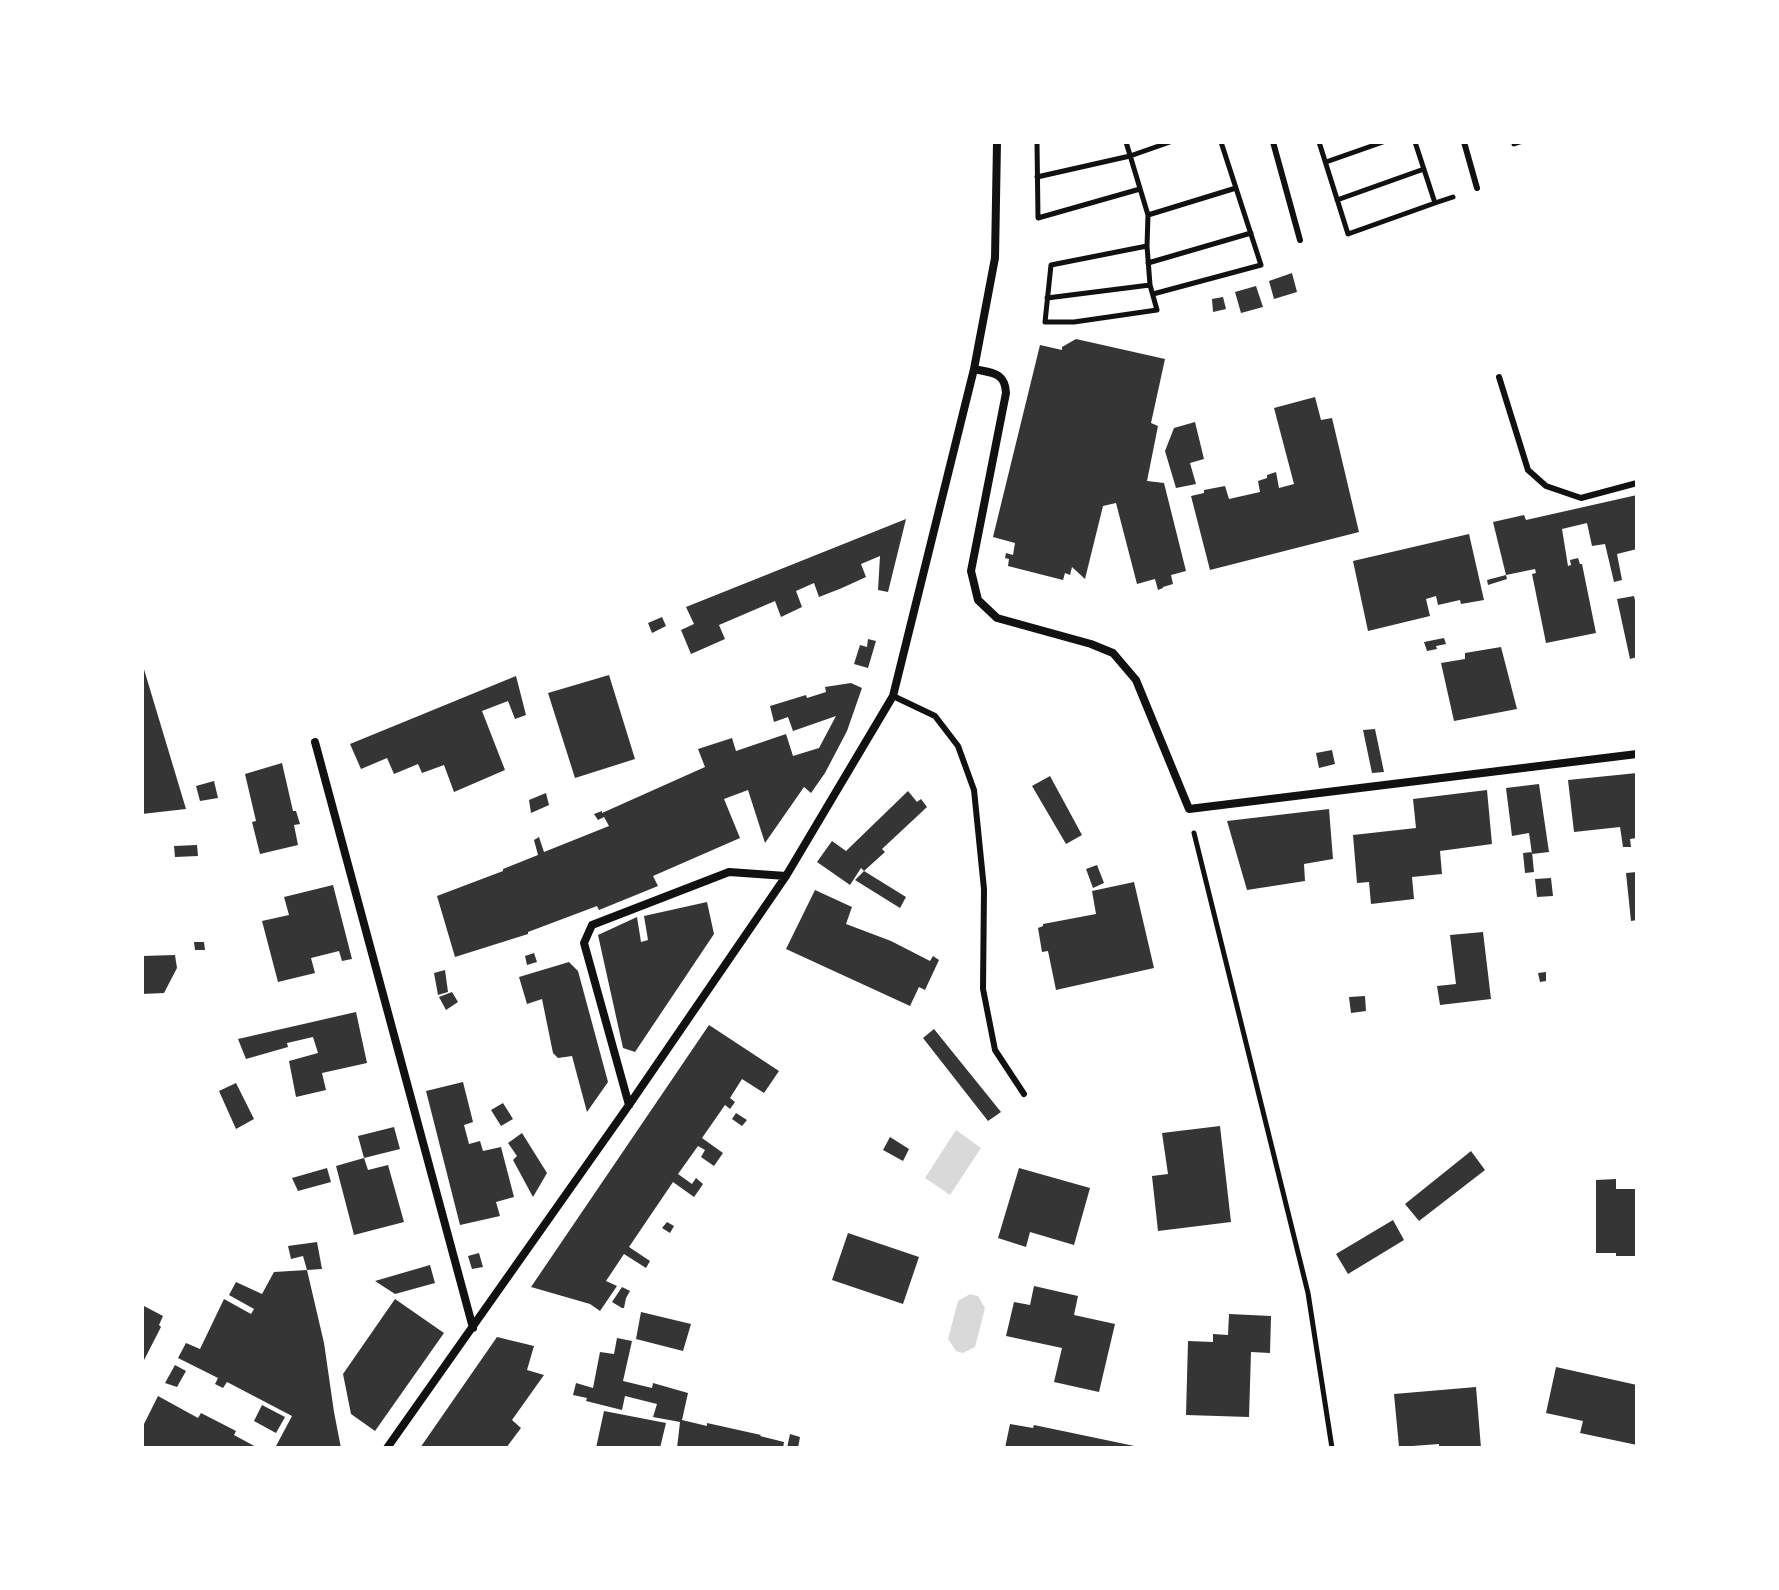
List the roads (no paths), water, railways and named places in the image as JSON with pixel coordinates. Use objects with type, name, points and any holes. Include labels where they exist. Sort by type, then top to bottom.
[{"type":"street","points":[[387,1448],[786,876],[893,696],[974,369],[995,258],[997,142]]},
{"type":"street","points":[[974,369],[1000,376],[1006,393],[971,571],[978,600],[997,618],[1113,653],[1136,680],[1189,809],[1637,754]]},
{"type":"street","points":[[315,742],[473,1328]]},
{"type":"street","points":[[629,1105],[584,943],[592,925],[729,872],[786,876]]},
{"type":"lane","points":[[1273,142],[1300,240]]},
{"type":"lane","points":[[1464,142],[1477,188]]},
{"type":"lane","points":[[1499,377],[1528,470],[1546,486],[1581,498],[1637,483]]},
{"type":"lane","points":[[893,696],[935,716],[958,746],[974,790],[984,889],[983,989],[995,1050],[1024,1094]]}]
